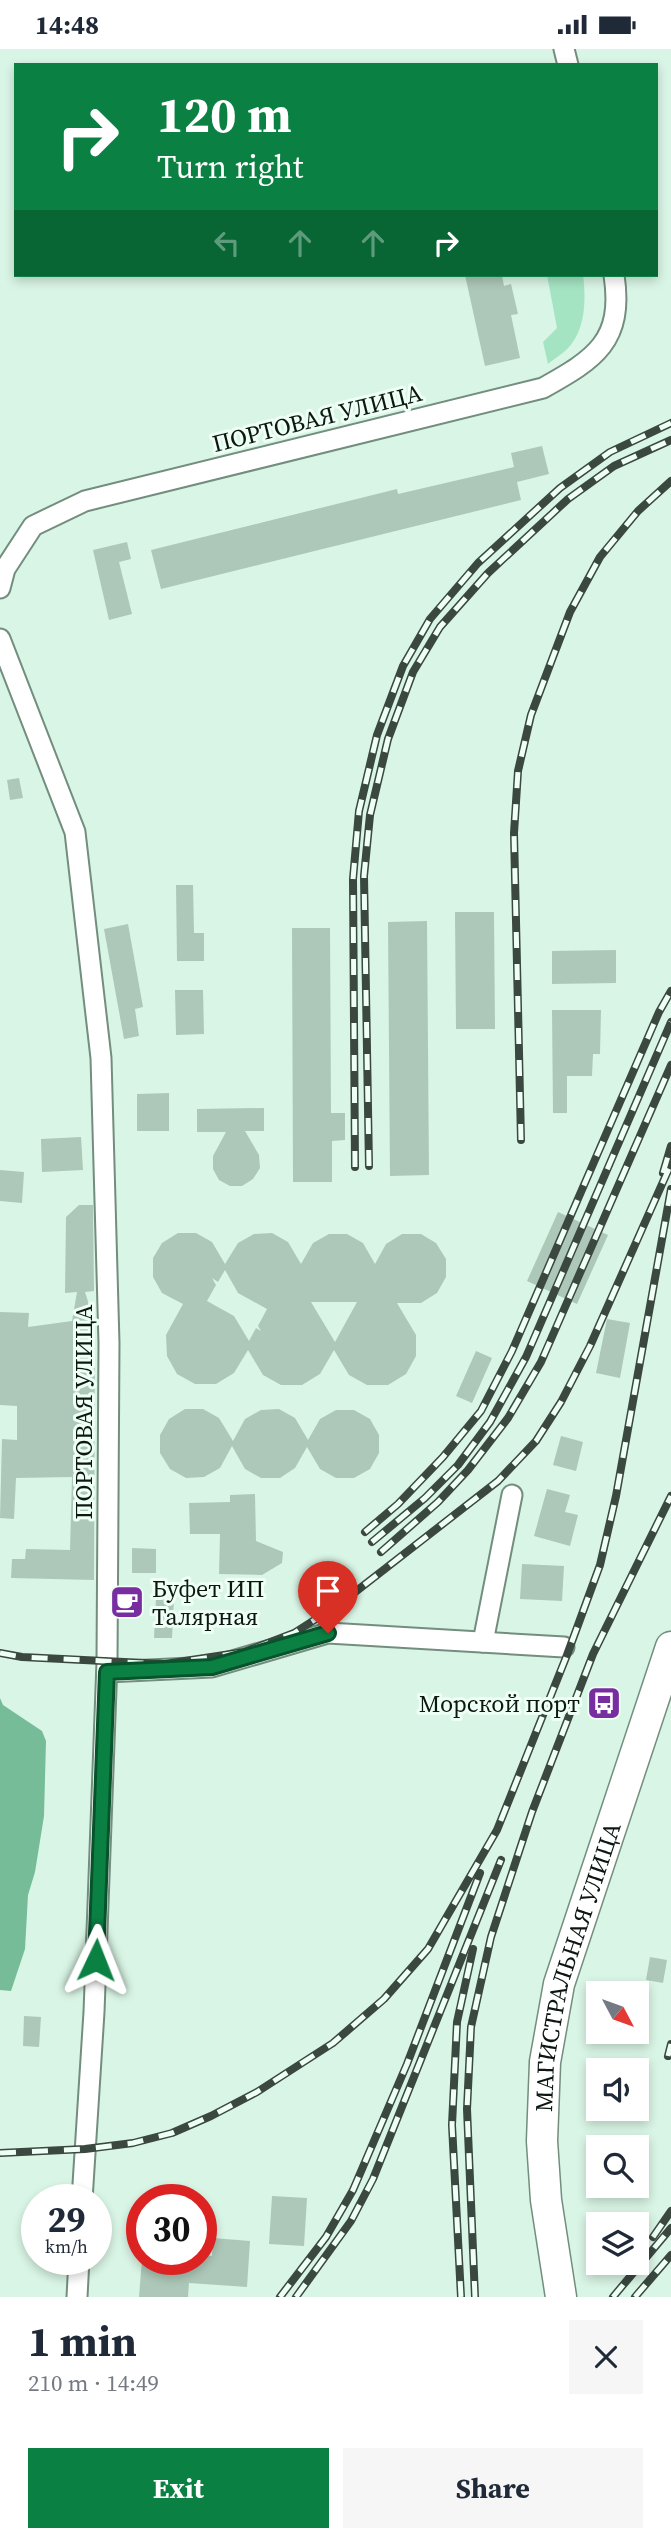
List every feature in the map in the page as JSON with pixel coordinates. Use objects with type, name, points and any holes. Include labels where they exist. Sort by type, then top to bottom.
[{"type":"highway","name":"МАГИСТРАЛЬНАЯ УЛИЦА","points":[[561,2297],[546,2200],[541,2141],[545,2063],[559,1984],[671,1647]]},
{"type":"street","name":"ПОРТОВАЯ УЛИЦА","points":[[0,588],[5,569],[33,526],[85,501],[543,388],[582,366],[604,344],[615,317],[614,277]]},
{"type":"street","name":"ПОРТОВАЯ УЛИЦА","points":[[0,639],[75,832],[101,1058],[109,1343],[107,1672],[94,2012],[83,2184]]},
{"type":"street","points":[[483,1642],[512,1495]]},
{"type":"street","points":[[107,1672],[212,1667],[328,1633],[564,1647]]},
{"type":"street","points":[[77,2297],[78,2275]]},
{"type":"shaded area","points":[[547,277],[583,277],[584,312],[579,330],[568,349],[548,364],[543,342],[557,328]]},
{"type":"shaded area","points":[[0,1698],[3,1705],[42,1731],[46,1741],[44,1816],[35,1872],[28,1895],[25,1949],[11,1991],[0,1990]]},
{"type":"building","points":[[465,277],[502,277],[504,286],[511,284],[518,314],[511,315],[520,358],[485,366]]},
{"type":"building","points":[[542,446],[549,474],[517,482],[521,500],[161,589],[151,550],[397,489],[398,494],[514,467],[511,453]]},
{"type":"building","points":[[127,542],[131,559],[119,562],[132,614],[109,620],[93,550]]},
{"type":"building","points":[[19,778],[23,798],[10,800],[7,780]]},
{"type":"building","points":[[176,885],[193,885],[194,933],[204,933],[204,961],[177,961]]},
{"type":"building","points":[[455,912],[494,912],[495,1029],[456,1029]]},
{"type":"building","points":[[427,921],[429,1175],[390,1176],[388,922]]},
{"type":"building","points":[[128,924],[143,1007],[135,1009],[139,1036],[124,1039],[104,929]]},
{"type":"building","points":[[292,928],[330,928],[331,1113],[345,1113],[345,1140],[332,1141],[332,1182],[293,1182]]},
{"type":"building","points":[[616,950],[616,983],[552,984],[552,951]]},
{"type":"building","points":[[175,990],[203,990],[204,1034],[176,1035]]},
{"type":"building","points":[[552,1010],[601,1010],[600,1054],[593,1054],[592,1076],[567,1076],[567,1113],[553,1113]]},
{"type":"building","points":[[169,1093],[169,1131],[137,1131],[137,1094]]},
{"type":"building","points":[[264,1108],[264,1131],[245,1131],[259,1155],[260,1168],[253,1179],[242,1186],[230,1186],[219,1180],[213,1169],[213,1156],[226,1132],[197,1132],[197,1109]]},
{"type":"building","points":[[81,1137],[83,1170],[42,1172],[41,1139]]},
{"type":"building","points":[[0,1170],[24,1172],[22,1203],[0,1201]]},
{"type":"building","points":[[79,1205],[93,1205],[94,1291],[85,1292],[95,1324],[94,1580],[11,1578],[12,1559],[25,1559],[26,1549],[70,1550],[72,1477],[16,1478],[14,1519],[0,1518],[2,1439],[17,1440],[17,1406],[0,1405],[0,1312],[29,1313],[28,1327],[72,1321],[77,1292],[65,1293],[66,1217]]},
{"type":"building","points":[[558,1212],[608,1235],[577,1304],[527,1281]]},
{"type":"building","points":[[178,1233],[196,1233],[212,1242],[225,1264],[238,1243],[254,1234],[272,1233],[288,1242],[301,1264],[313,1243],[329,1234],[347,1234],[363,1243],[375,1264],[386,1244],[402,1234],[421,1234],[436,1243],[446,1259],[446,1277],[437,1293],[421,1303],[397,1303],[416,1335],[416,1356],[406,1374],[388,1385],[367,1385],[349,1375],[334,1350],[320,1374],[302,1385],[281,1385],[263,1375],[248,1350],[234,1373],[216,1384],[195,1384],[177,1374],[167,1356],[166,1335],[183,1304],[162,1293],[153,1277],[153,1258],[162,1243]],"holes":[[[225,1270],[238,1293],[267,1309],[258,1326],[261,1331],[256,1328],[249,1341],[234,1316],[207,1301],[216,1285],[212,1278],[218,1282]],[[311,1302],[357,1302],[335,1342]]]},
{"type":"building","points":[[607,1319],[630,1323],[620,1378],[596,1373]]},
{"type":"building","points":[[476,1351],[492,1358],[472,1403],[456,1396]]},
{"type":"building","points":[[185,1409],[203,1409],[219,1418],[233,1441],[245,1419],[261,1410],[279,1409],[295,1418],[308,1440],[320,1419],[336,1410],[354,1410],[370,1419],[379,1435],[379,1453],[370,1469],[354,1478],[336,1478],[320,1469],[307,1447],[295,1468],[280,1478],[261,1478],[245,1469],[232,1446],[220,1468],[204,1477],[186,1478],[170,1469],[160,1453],[160,1435],[169,1419]]},
{"type":"building","points":[[561,1436],[583,1442],[576,1471],[553,1465]]},
{"type":"building","points":[[547,1489],[570,1495],[565,1512],[578,1515],[570,1546],[534,1536]]},
{"type":"building","points":[[255,1494],[256,1541],[283,1552],[282,1563],[262,1575],[219,1574],[220,1534],[190,1534],[189,1503],[230,1502],[230,1495]]},
{"type":"building","points":[[132,1548],[156,1549],[156,1573],[132,1573]]},
{"type":"building","points":[[522,1564],[564,1566],[562,1601],[520,1599]]},
{"type":"building","points":[[156,1597],[174,1598],[172,1638],[154,1638]]},
{"type":"building","points":[[650,1957],[667,1960],[663,1983],[646,1980]]},
{"type":"building","points":[[24,2016],[41,2017],[39,2047],[23,2046]]},
{"type":"building","points":[[272,2196],[307,2198],[304,2246],[269,2244]]},
{"type":"building","points":[[217,2238],[250,2241],[247,2287],[189,2283],[188,2297],[139,2297],[141,2275],[217,2275]]},
{"type":"railway","points":[[355,1167],[353,879],[359,811],[377,735],[403,666],[430,619],[478,563],[560,488],[610,452],[671,423]]},
{"type":"railway","points":[[369,1166],[364,876],[370,815],[388,739],[413,672],[440,627],[488,573],[568,499],[614,466],[671,440]]},
{"type":"railway","points":[[521,1140],[514,833],[518,771],[531,715],[570,612],[600,557],[638,511],[671,481]]},
{"type":"railway","points":[[365,1532],[398,1504],[443,1457],[481,1411],[512,1351],[659,1012],[671,991]]},
{"type":"railway","points":[[372,1542],[425,1498],[458,1465],[490,1422],[526,1357],[671,1022]]},
{"type":"railway","points":[[381,1552],[438,1502],[468,1470],[508,1418],[541,1362],[671,1065]]},
{"type":"railway","points":[[663,1173],[671,1146]]},
{"type":"railway","points":[[0,1653],[22,1657],[165,1664],[244,1652],[294,1633],[341,1603],[498,1481],[536,1441],[561,1402],[590,1346],[671,1164]]},
{"type":"railway","points":[[0,2153],[85,2149],[133,2143],[172,2133],[211,2116],[257,2092],[333,2043],[384,1999],[428,1949],[497,1830],[600,1565],[616,1496],[671,1189]]},
{"type":"railway","points":[[475,2297],[467,2109],[471,2027],[491,1937],[532,1812],[593,1654],[671,1496]]},
{"type":"railway","points":[[296,2297],[351,2221],[373,2179],[501,1860]]},
{"type":"railway","points":[[280,2297],[326,2237],[353,2190],[407,2064],[480,1873]]},
{"type":"railway","points":[[461,2297],[452,2125],[457,2022],[473,1949]]},
{"type":"railway","points":[[668,2056],[671,2044]]},
{"type":"railway","points":[[653,2237],[671,2211]]},
{"type":"railway","points":[[613,2297],[671,2228]]},
{"type":"railway","points":[[635,2297],[671,2255]]},
{"type":"place","name":"Буфет ИП Талярная","points":[[127,1602]]},
{"type":"place","name":"Морской порт","points":[[604,1703]]},
{"type":"route","points":[[96,1960],[107,1672],[212,1667],[328,1633]]}]
